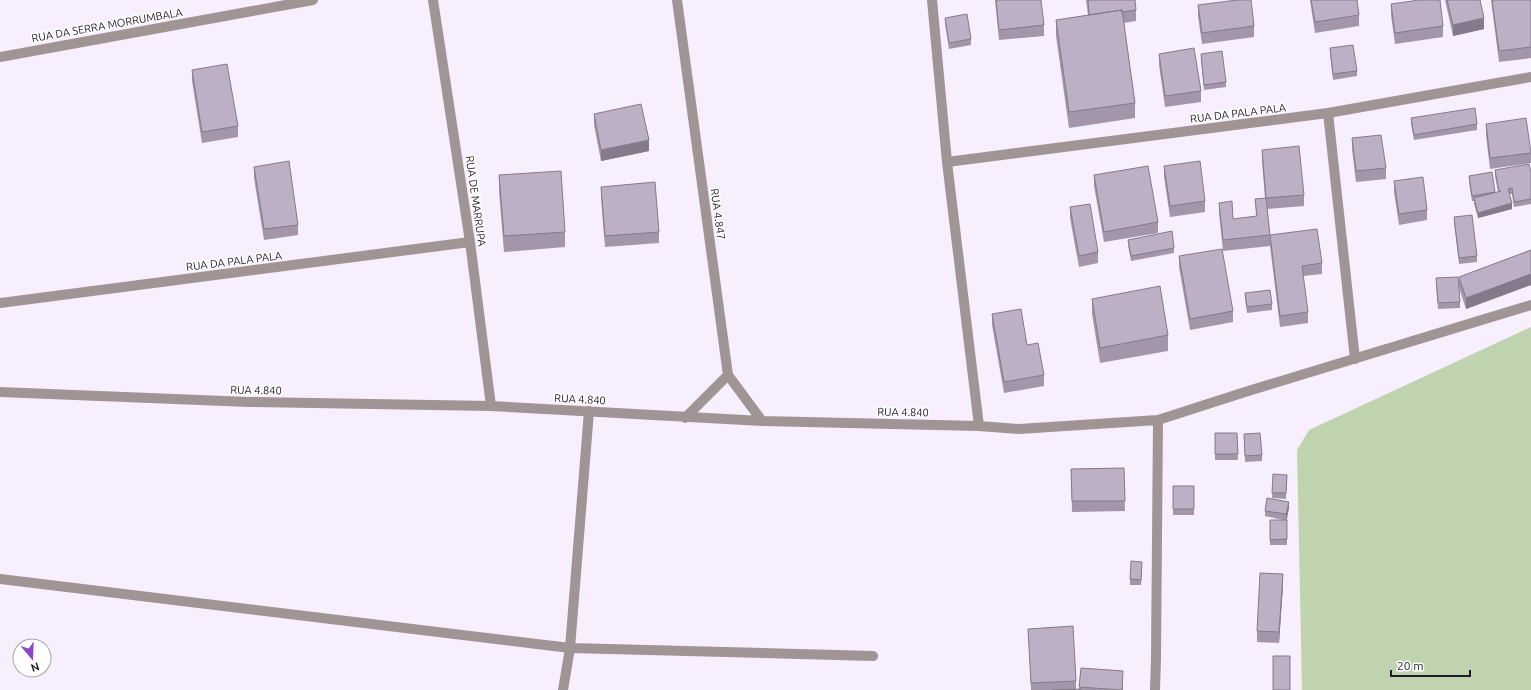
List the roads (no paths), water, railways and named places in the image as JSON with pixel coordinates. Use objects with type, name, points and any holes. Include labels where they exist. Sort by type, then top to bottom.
[{"type":"street","name":"RUA DA SERRA MORRUMBALA","points":[[0,57],[313,0]]},
{"type":"street","name":"RUA DE MARRUPA","points":[[434,0],[470,242],[492,406]]},
{"type":"street","name":"RUA 4.847","points":[[677,0],[728,375],[762,421]]},
{"type":"street","points":[[932,0],[947,162],[979,426]]},
{"type":"street","name":"RUA DA PALA PALA","points":[[947,162],[1328,113],[1531,77]]},
{"type":"street","points":[[1328,113],[1355,359]]},
{"type":"street","name":"RUA DA PALA PALA","points":[[0,303],[470,242]]},
{"type":"street","name":"RUA 4.840","points":[[0,392],[249,402],[492,406],[685,418],[979,426],[1019,429],[1158,420],[1244,392],[1531,305]]},
{"type":"street","points":[[685,418],[728,375]]},
{"type":"street","points":[[563,690],[570,648],[589,411]]},
{"type":"street","points":[[1155,690],[1158,420]]},
{"type":"street","points":[[0,579],[570,648],[872,656]]}]
